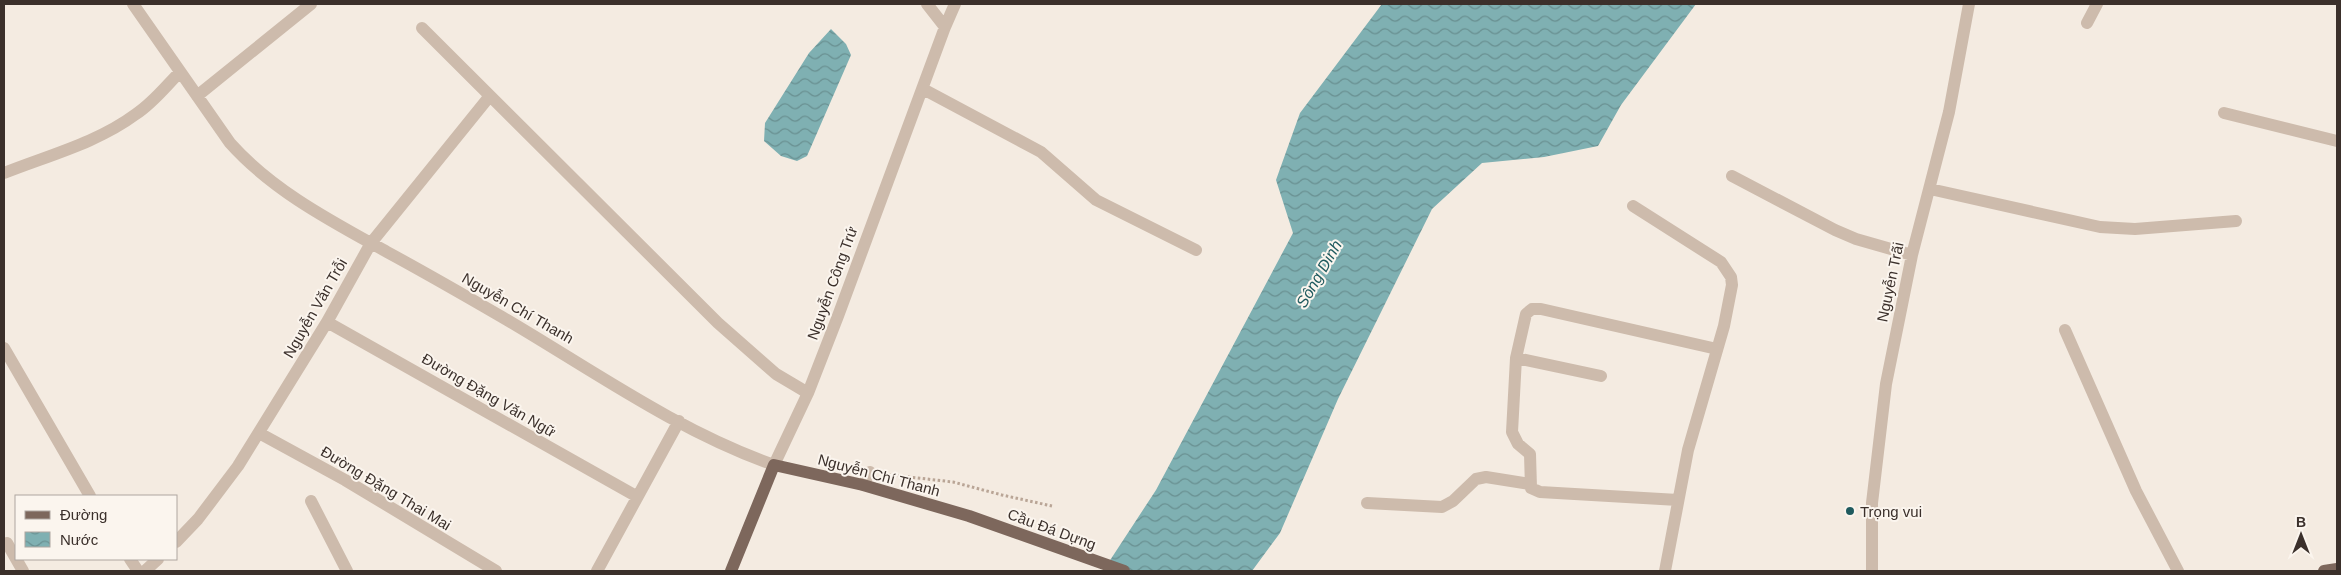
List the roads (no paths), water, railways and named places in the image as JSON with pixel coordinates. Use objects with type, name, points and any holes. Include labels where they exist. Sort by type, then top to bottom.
[{"type":"main road","name":"Nguyễn Chí Thanh","points":[[774,465],[863,485],[969,516]]},
{"type":"main road","name":"Nguyễn Công Trứ","points":[[731,571],[774,465]]},
{"type":"main road","name":"Cầu Đá Dựng","points":[[969,516],[1124,571]]},
{"type":"main road","points":[[2324,571],[2337,568]]},
{"type":"street","name":"Nguyễn Chí Thanh","points":[[133,4],[230,143],[255,169],[294,198],[679,421],[735,450],[774,465]]},
{"type":"street","points":[[197,96],[310,4]]},
{"type":"street","points":[[927,4],[945,27]]},
{"type":"street","name":"Nguyễn Công Trứ","points":[[774,465],[808,393],[955,4]]},
{"type":"street","name":"Nguyễn Trãi","points":[[1872,571],[1871,527],[1880,425],[1886,384],[1912,255],[1949,112],[1970,4]]},
{"type":"street","points":[[2087,23],[2097,4]]},
{"type":"street","points":[[422,28],[489,97],[746,349],[776,374],[808,393]]},
{"type":"street","points":[[4,173],[85,142],[123,123],[148,104],[180,72]]},
{"type":"street","points":[[923,89],[1041,152],[1096,200],[1196,250]]},
{"type":"street","name":"Nguyễn Văn Trỗi","points":[[178,540],[225,485],[260,433],[327,322],[371,243],[489,97]]},
{"type":"street","points":[[2224,113],[2337,141]]},
{"type":"street","points":[[1732,176],[1834,230],[1856,239],[1912,255]]},
{"type":"street","points":[[1930,189],[2100,227],[2135,229],[2236,221]]},
{"type":"street","points":[[1633,206],[1710,254],[1728,271],[1732,285],[1718,349],[1688,450],[1665,571]]},
{"type":"street","points":[[1678,500],[1534,491],[1530,484],[1530,454],[1516,441],[1512,432],[1516,358],[1526,314],[1529,310],[1534,309],[1718,349]]},
{"type":"street","name":"Đường Đặng Văn Ngữ","points":[[327,322],[636,496]]},
{"type":"street","points":[[2065,330],[2136,491],[2178,571]]},
{"type":"street","points":[[4,348],[89,495]]},
{"type":"street","points":[[1516,358],[1601,376]]},
{"type":"street","points":[[597,571],[636,496],[679,421]]},
{"type":"street","name":"Đường Đặng Thai Mai","points":[[260,433],[345,480],[496,571]]},
{"type":"street","points":[[863,485],[870,472]]},
{"type":"street","points":[[1367,503],[1442,507],[1453,501],[1476,479],[1486,477],[1530,484]]},
{"type":"street","points":[[311,501],[347,571]]},
{"type":"street","points":[[7,543],[15,557]]},
{"type":"street","points":[[17,560],[23,571]]},
{"type":"street","points":[[131,560],[138,571]]},
{"type":"street","points":[[144,571],[157,560]]},
{"type":"water","name":"Sông Dinh","points":[[1382,4],[1696,4],[1621,105],[1598,146],[1544,157],[1482,163],[1432,209],[1338,399],[1280,533],[1252,571],[1103,571],[1156,490],[1293,233],[1276,180],[1300,113]]},
{"type":"water","points":[[831,29],[846,44],[851,55],[807,156],[797,161],[781,156],[764,141],[765,123],[809,53]]},
{"type":"place","name":"Trọng vui","points":[[1850,511]]}]
